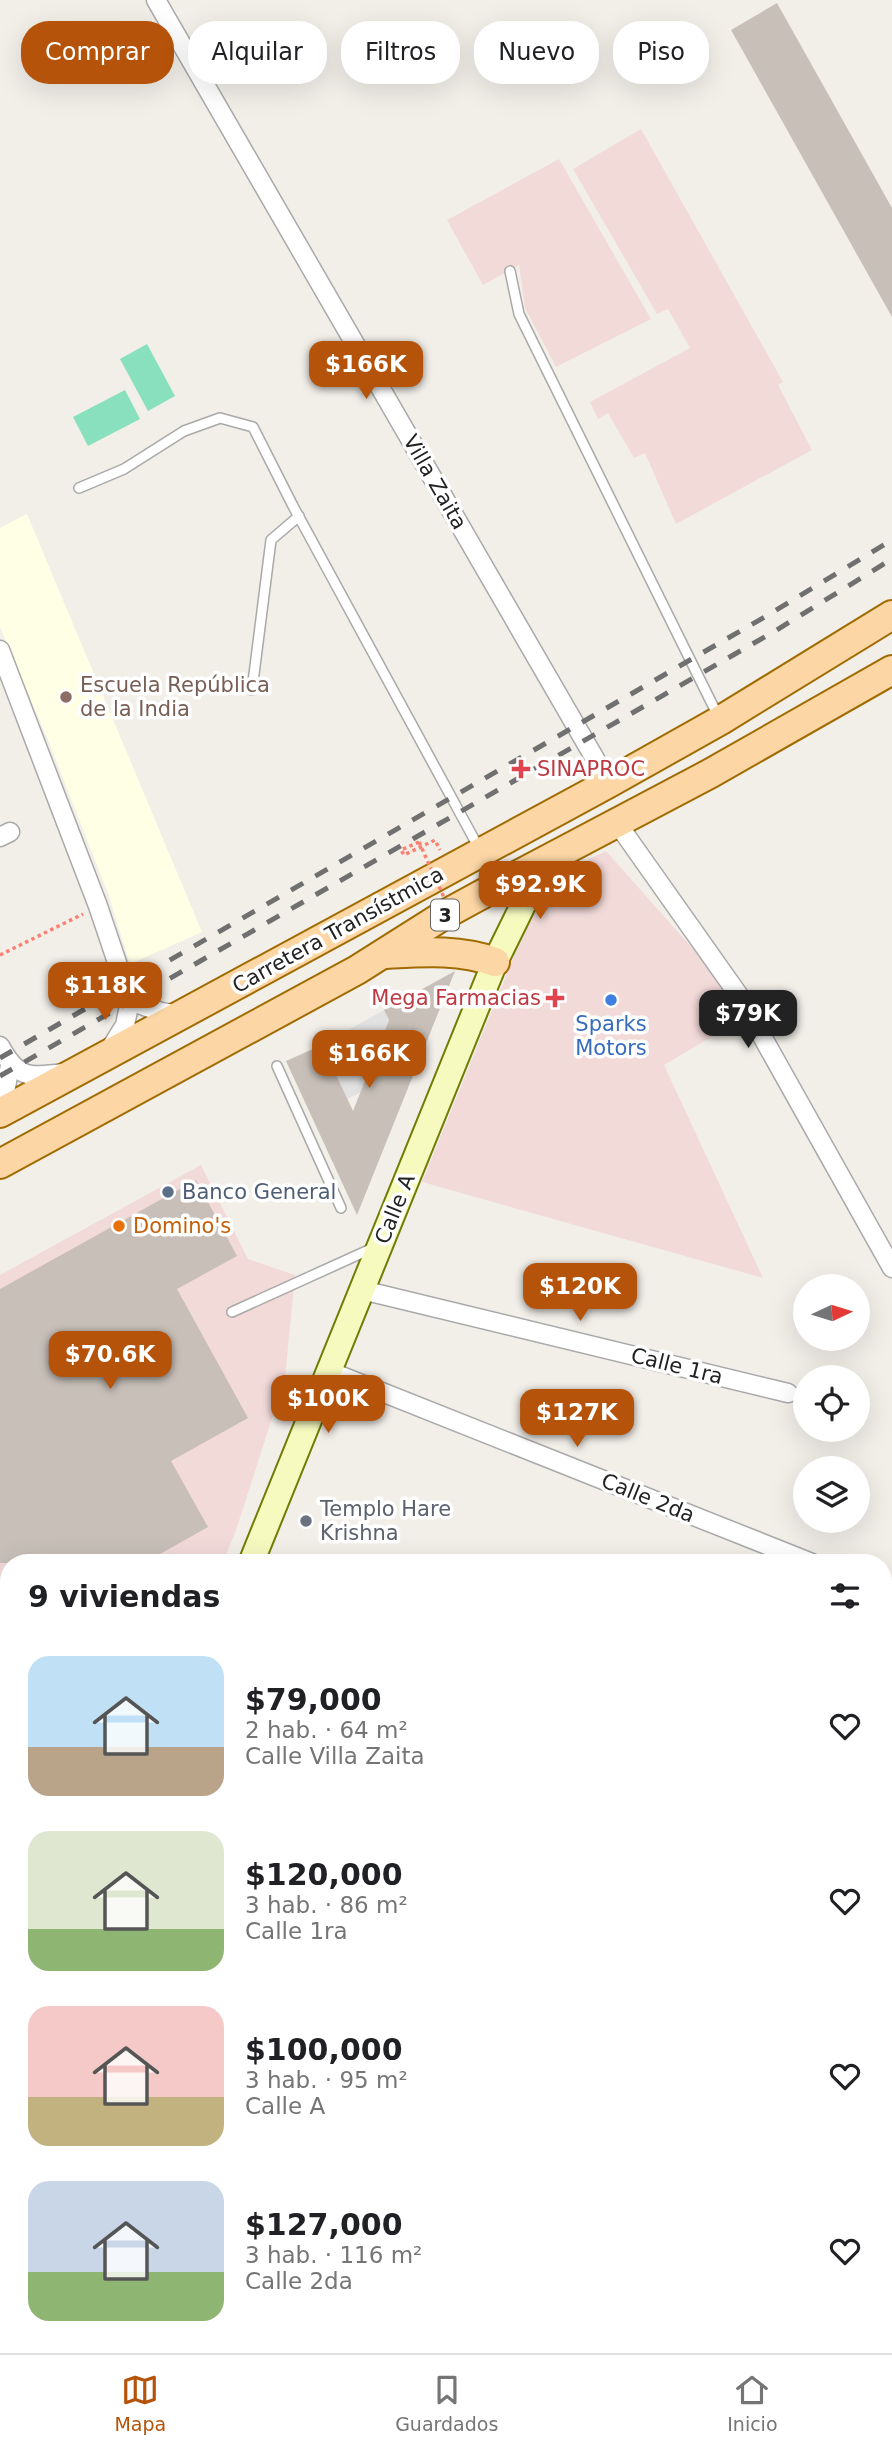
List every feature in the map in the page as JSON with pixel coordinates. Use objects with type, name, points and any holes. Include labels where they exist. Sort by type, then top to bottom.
[{"type":"main road","name":"Carretera Transístmica","points":[[0,1113],[609,783],[720,720],[892,615]]},
{"type":"main road","name":"Carretera Transístmica","points":[[0,1164],[383,954],[444,915],[888,676]]},
{"type":"main road","points":[[383,954],[441,951],[479,956],[495,962]]},
{"type":"street","name":"Villa Zaita","points":[[156,0],[609,783]]},
{"type":"street","points":[[0,650],[98,906],[130,1001],[120,1037],[103,1055]]},
{"type":"street","points":[[617,823],[740,997],[892,1268]]},
{"type":"street","name":"Calle A","points":[[255,1554],[495,962],[549,860]]},
{"type":"street","points":[[130,1001],[161,1012],[182,1015]]},
{"type":"street","points":[[0,1046],[10,1065],[32,1076],[75,1072]]},
{"type":"street","points":[[0,1102],[10,1065]]},
{"type":"street","name":"Calle 1ra","points":[[362,1290],[788,1393]]},
{"type":"street","name":"Calle 2da","points":[[329,1371],[789,1554]]},
{"type":"lane","points":[[510,271],[519,314],[720,720]]},
{"type":"lane","points":[[79,488],[124,469],[184,431],[220,418],[253,427],[481,851]]},
{"type":"lane","points":[[252,690],[271,540],[299,516]]},
{"type":"lane","points":[[277,1066],[341,1208]]},
{"type":"lane","points":[[232,1312],[381,1244]]},
{"type":"path","points":[[435,841],[404,855],[401,850],[419,842],[455,922]]},
{"type":"path","points":[[0,955],[98,906]]},
{"type":"shaded area","points":[[641,129],[783,382],[778,385],[812,450],[676,524],[645,453],[634,458],[608,413],[598,419],[590,402],[690,348],[668,309],[657,314],[573,169]]},
{"type":"shaded area","points":[[559,159],[651,319],[556,367],[525,308],[519,265],[483,285],[447,220]]},
{"type":"shaded area","name":"Escuela República de la India","points":[[27,514],[202,932],[130,964],[109,896],[0,627],[0,528]]},
{"type":"shaded area","points":[[606,851],[709,967],[742,1019],[664,1065],[763,1278],[422,1182],[545,880]]},
{"type":"shaded area","points":[[384,1010],[389,1020],[360,1093],[347,1099],[322,1045]]},
{"type":"shaded area","points":[[201,1165],[248,1259],[295,1275],[285,1378],[226,1554],[0,1554],[0,1275]]},
{"type":"green space","points":[[147,344],[175,396],[148,411],[120,359]]},
{"type":"green space","points":[[125,390],[140,419],[88,446],[73,417]]},
{"type":"building","points":[[777,3],[892,208],[892,317],[731,30]]},
{"type":"building","points":[[455,971],[357,1215],[286,1061],[322,1045],[353,1111],[389,1020],[384,1010]]},
{"type":"building","points":[[196,1180],[237,1256],[177,1289],[248,1418],[171,1461],[208,1527],[160,1554],[0,1554],[0,1289]]},
{"type":"railway","points":[[0,1058],[768,615],[892,540]]},
{"type":"railway","points":[[0,1076],[775,631],[892,559]]},
{"type":"place","name":"Escuela República de la India","points":[[66,697]]},
{"type":"place","name":"SINAPROC","points":[[521,769]]},
{"type":"place","name":"Mega Farmacias","points":[[555,998]]},
{"type":"place","name":"Sparks Motors","points":[[611,1000]]},
{"type":"place","name":"Banco General","points":[[168,1192]]},
{"type":"place","name":"Domino's","points":[[119,1226]]},
{"type":"place","name":"Templo Hare Krishna","points":[[306,1521]]}]
